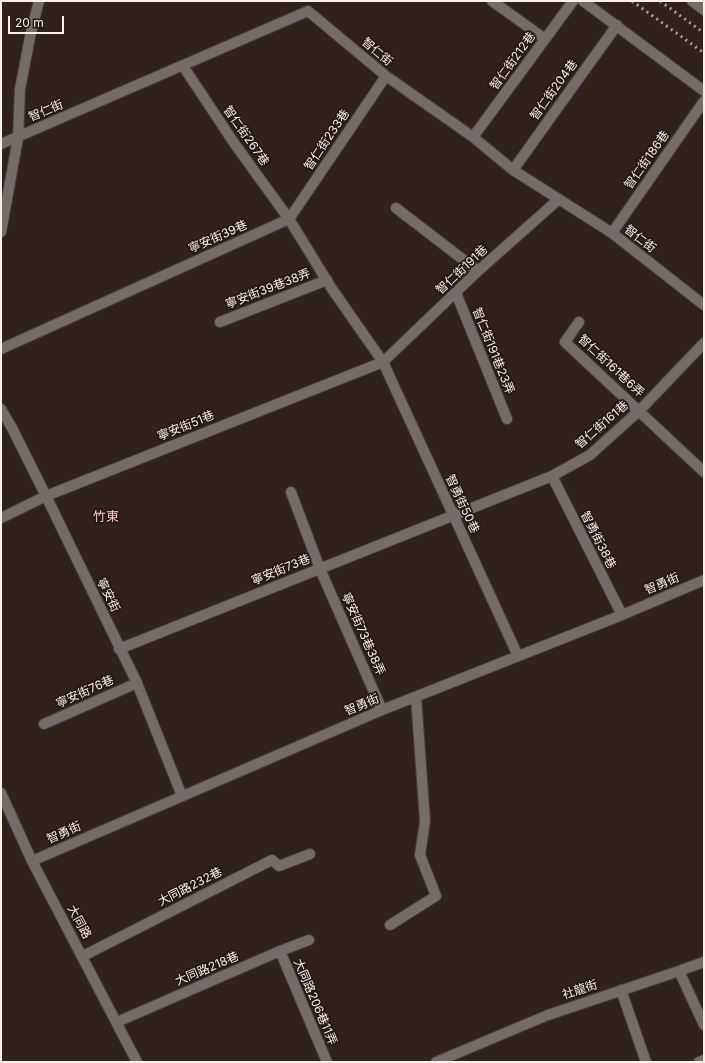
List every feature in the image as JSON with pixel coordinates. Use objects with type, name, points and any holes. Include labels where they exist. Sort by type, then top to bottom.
[{"type":"street","points":[[1,232],[18,138],[20,89],[31,32],[39,1]]},
{"type":"street","points":[[492,1],[545,39]]},
{"type":"street","name":"智仁街212巷","points":[[473,137],[573,1]]},
{"type":"street","points":[[583,1],[704,91]]},
{"type":"street","points":[[692,1],[704,10]]},
{"type":"street","name":"智仁街","points":[[1,144],[183,66],[309,6],[386,76],[473,137],[512,170],[612,233],[703,301]]},
{"type":"street","name":"智仁街204巷","points":[[512,170],[617,25]]},
{"type":"street","name":"智仁街267巷","points":[[183,66],[234,143],[289,219]]},
{"type":"street","name":"智仁街233巷","points":[[289,219],[386,76]]},
{"type":"street","name":"智仁街186巷","points":[[612,233],[704,101]]},
{"type":"street","name":"智仁街191巷","points":[[383,362],[478,271],[559,199]]},
{"type":"street","points":[[396,208],[478,271]]},
{"type":"street","points":[[289,219],[327,280],[383,362]]},
{"type":"street","name":"寧安街39巷","points":[[1,349],[289,219]]},
{"type":"street","name":"寧安街39巷38弄","points":[[220,322],[327,280]]},
{"type":"street","name":"智仁街191巷23弄","points":[[456,293],[506,419]]},
{"type":"street","name":"智仁街161巷6弄","points":[[579,322],[565,342],[640,410]]},
{"type":"street","name":"智仁街161巷","points":[[453,516],[552,476],[590,455],[640,410],[704,343]]},
{"type":"street","name":"寧安街51巷","points":[[1,518],[46,496],[383,362]]},
{"type":"street","name":"智勇街50巷","points":[[383,362],[518,656]]},
{"type":"street","name":"寧安街","points":[[1,409],[46,496],[119,649],[137,683],[182,796]]},
{"type":"street","points":[[640,410],[704,472]]},
{"type":"street","name":"智勇街38巷","points":[[552,476],[622,615]]},
{"type":"street","name":"寧安街73巷38弄","points":[[291,492],[320,569],[382,710]]},
{"type":"street","name":"寧安街73巷","points":[[119,649],[453,516]]},
{"type":"street","name":"智勇街","points":[[32,861],[382,710],[622,615],[704,580]]},
{"type":"street","name":"寧安街76巷","points":[[44,724],[137,683]]},
{"type":"street","points":[[390,925],[436,896],[420,855],[425,821],[416,697]]},
{"type":"street","name":"大同路","points":[[1,793],[32,861],[83,956],[137,1062]]},
{"type":"street","name":"大同路232巷","points":[[83,956],[272,860],[279,866],[310,854]]},
{"type":"street","name":"大同路218巷","points":[[117,1022],[280,951],[309,940]]},
{"type":"street","name":"大同路206巷11弄","points":[[280,951],[327,1062]]},
{"type":"street","name":"社龍街","points":[[436,1062],[548,1014],[704,962]]},
{"type":"street","points":[[679,971],[704,1025]]},
{"type":"street","points":[[621,990],[646,1062]]},
{"type":"street","points":[[699,1062],[704,1060]]},
{"type":"railway","points":[[632,1],[704,53]]},
{"type":"railway","points":[[660,1],[704,33]]},
{"type":"district","name":"竹東","points":[[106,517]]}]
